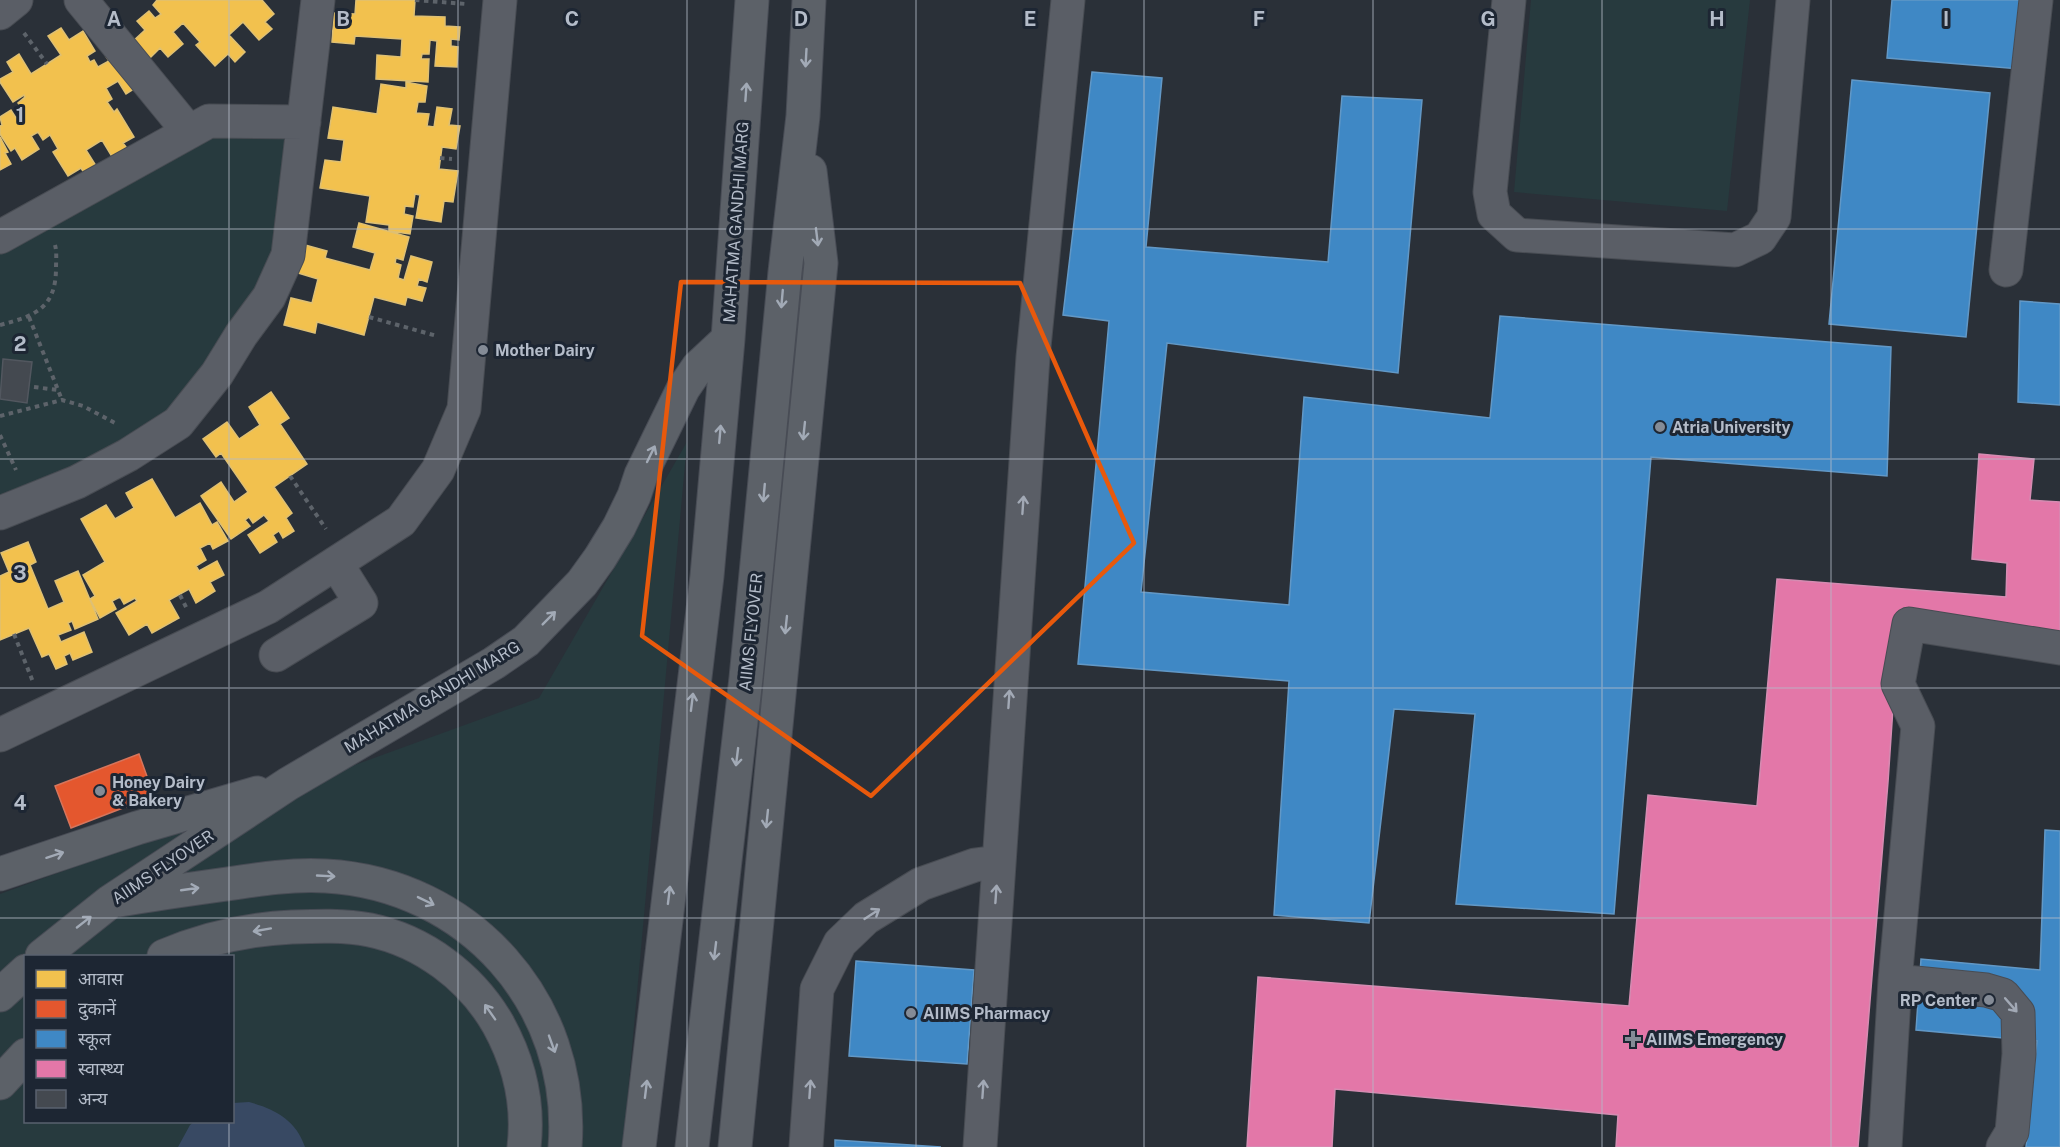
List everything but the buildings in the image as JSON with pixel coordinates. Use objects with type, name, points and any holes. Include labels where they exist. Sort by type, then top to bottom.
[{"type":"main road","name":"MAHATMA GANDHI MARG","points":[[288,784],[494,663],[526,640],[582,583],[619,527],[641,475],[684,389],[698,367],[728,339],[752,0]]},
{"type":"main road","points":[[735,1147],[821,263],[803,116],[810,0]]},
{"type":"main road","name":"AIIMS FLYOVER","points":[[692,1147],[746,678],[785,272],[803,116]]},
{"type":"main road","points":[[639,1147],[707,576],[728,339]]},
{"type":"main road","points":[[0,874],[137,828],[288,784]]},
{"type":"main road","name":"AIIMS FLYOVER","points":[[49,950],[111,901],[288,784]]},
{"type":"main road","points":[[111,901],[280,876],[302,875],[371,882],[399,889],[425,900],[450,914],[487,943],[513,971],[530,994],[553,1046],[561,1074],[566,1102],[566,1147]]},
{"type":"main road","points":[[169,955],[226,936],[272,928],[320,926],[345,926],[370,930],[417,947],[459,975],[487,1007],[504,1035],[521,1083],[525,1108],[524,1147]]},
{"type":"main road","points":[[0,995],[24,973]]},
{"type":"main road","points":[[0,1083],[24,1057]]},
{"type":"street","points":[[0,14],[16,0]]},
{"type":"street","points":[[81,0],[189,132]]},
{"type":"street","points":[[0,513],[77,482],[144,445],[178,423],[217,374],[241,335],[269,297],[288,255],[318,0]]},
{"type":"street","points":[[980,1147],[1033,357],[1068,0]]},
{"type":"street","points":[[1509,0],[1490,192],[1494,214],[1517,235],[1735,250],[1760,238],[1774,217],[1793,0]]},
{"type":"street","points":[[2006,270],[2036,0]]},
{"type":"street","points":[[0,735],[268,608],[401,521],[438,470],[464,409],[500,3]]},
{"type":"street","points":[[0,237],[209,121],[304,122]]},
{"type":"street","points":[[276,655],[361,603],[341,560]]},
{"type":"street","points":[[1885,1147],[1895,981],[1918,726],[1898,684],[1909,624],[2060,648]]},
{"type":"street","points":[[806,1147],[816,989],[840,943],[866,918],[921,884],[975,865],[998,862]]},
{"type":"street","points":[[1895,981],[1986,990],[2003,995],[2018,1013],[2019,1054],[2012,1132],[2003,1147]]},
{"type":"path","points":[[415,0],[500,3]]},
{"type":"path","points":[[0,325],[29,317],[46,305],[56,279],[56,249],[42,213]]},
{"type":"path","points":[[29,317],[62,400]]},
{"type":"path","points":[[369,317],[470,344]]},
{"type":"path","points":[[34,387],[58,390]]},
{"type":"path","points":[[0,416],[62,400],[83,406],[113,421],[144,445]]},
{"type":"path","points":[[290,476],[341,560]]},
{"type":"path","points":[[14,634],[46,713]]},
{"type":"highlighted area","points":[[681,282],[1020,283],[1134,543],[871,796],[642,636]]},
{"type":"green space","points":[[1531,0],[1750,0],[1727,211],[1514,192]]},
{"type":"green space","points":[[214,133],[287,134],[274,251],[254,290],[171,414],[135,438],[0,501],[0,253]]},
{"type":"green space","points":[[687,442],[623,1147],[0,1147],[0,894],[539,698]]},
{"type":"water","points":[[249,1102],[276,1112],[296,1130],[305,1147],[178,1147],[193,1123],[234,1123],[234,1103]]},
{"type":"place","name":"Mother Dairy","points":[[483,350]]},
{"type":"place","name":"Atria University","points":[[1660,427]]},
{"type":"place","name":"Honey Dairy & Bakery","points":[[100,791]]},
{"type":"place","name":"RP Center","points":[[1989,1000]]},
{"type":"place","name":"AIIMS Pharmacy","points":[[911,1013]]},
{"type":"place","name":"AIIMS Emergency","points":[[1633,1039]]}]
